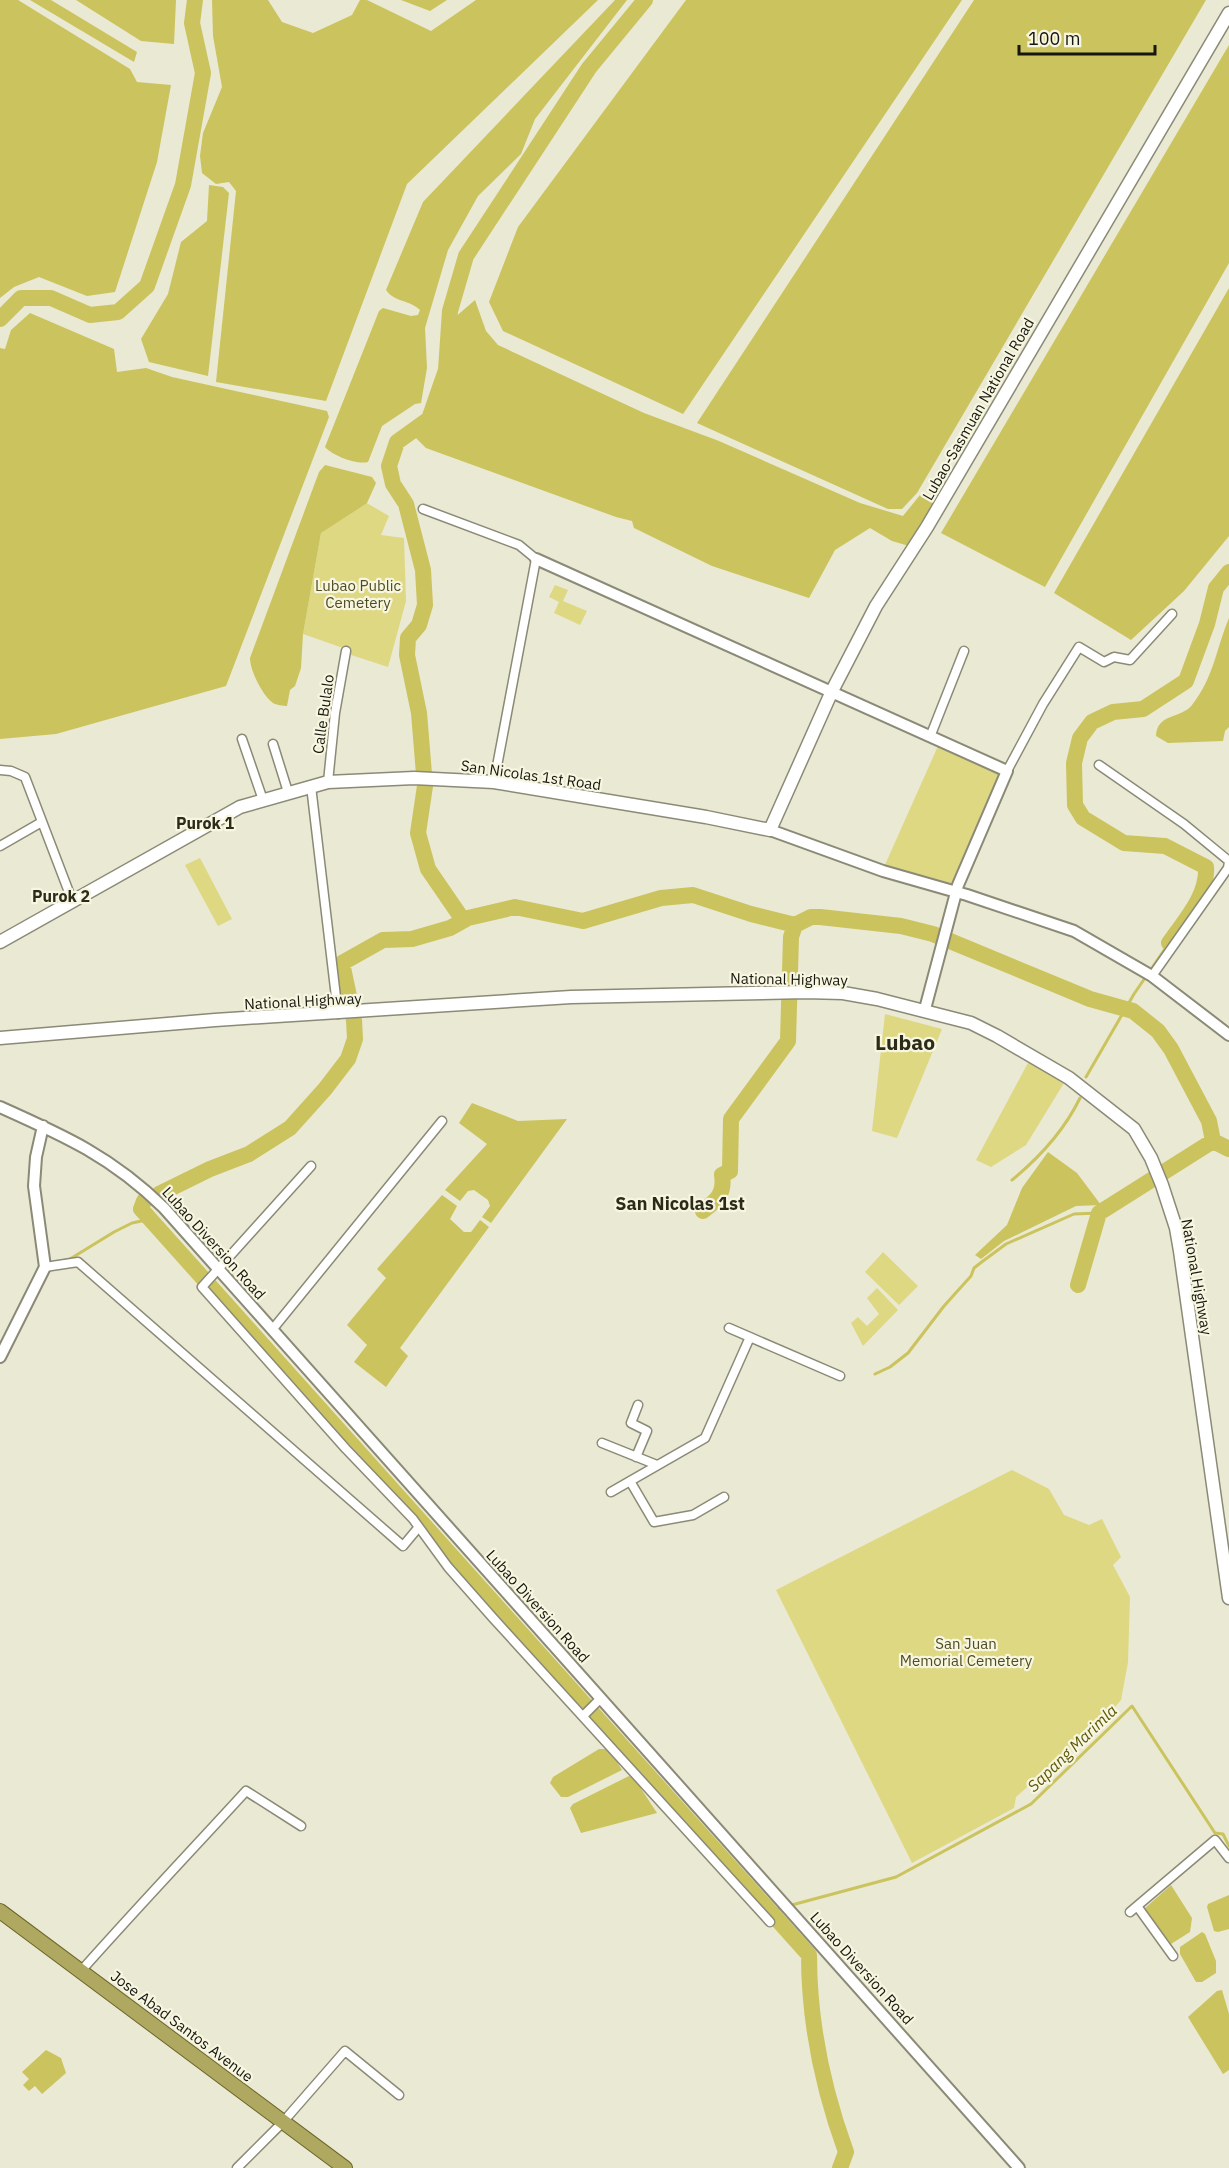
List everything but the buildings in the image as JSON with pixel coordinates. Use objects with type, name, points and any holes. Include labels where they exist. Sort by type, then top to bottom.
[{"type":"highway","name":"Jose Abad Santos Avenue","points":[[0,1911],[345,2168]]},
{"type":"main road","name":"Lubao-Sasmuan National Road","points":[[770,830],[832,691],[876,606],[927,527],[1229,13]]},
{"type":"main road","name":"San Nicolas 1st Road","points":[[0,942],[240,807],[328,782],[435,778],[494,782],[706,817],[770,830]]},
{"type":"main road","name":"National Highway","points":[[0,1038],[215,1020],[340,1014],[571,997],[805,992],[843,993],[924,1009],[971,1023],[1068,1078],[1134,1130],[1151,1158],[1176,1228],[1229,1596]]},
{"type":"street","points":[[423,509],[519,545],[536,559],[1007,771]]},
{"type":"street","points":[[494,782],[536,559]]},
{"type":"street","points":[[924,1009],[963,872],[1007,771],[1043,704],[1079,647],[1104,662],[1114,657],[1130,660],[1172,614]]},
{"type":"street","name":"Calle Bulalo","points":[[328,782],[335,713],[346,651]]},
{"type":"street","points":[[930,737],[964,651]]},
{"type":"street","points":[[242,739],[263,800]]},
{"type":"street","points":[[273,744],[288,792]]},
{"type":"street","points":[[1099,765],[1184,824],[1229,862],[1228,868],[1148,973]]},
{"type":"street","points":[[0,770],[11,771],[24,777],[40,823],[72,900]]},
{"type":"street","points":[[311,786],[340,1014]]},
{"type":"street","points":[[0,846],[40,823]]},
{"type":"street","points":[[770,830],[883,872],[1074,931],[1148,973],[1229,1035]]},
{"type":"street","name":"Lubao Diversion Road","points":[[0,1107],[88,1148],[146,1191],[217,1273],[272,1330],[598,1701],[805,1925],[1019,2168]]},
{"type":"street","points":[[272,1330],[442,1121]]},
{"type":"street","points":[[0,1357],[45,1267],[34,1186],[36,1157],[43,1126]]},
{"type":"street","points":[[311,1166],[202,1287],[418,1528],[493,1618],[584,1715],[649,1792],[770,1922]]},
{"type":"street","points":[[45,1267],[78,1262],[403,1546],[418,1528]]},
{"type":"street","points":[[729,1328],[840,1376]]},
{"type":"street","points":[[611,1492],[705,1438],[750,1336]]},
{"type":"street","points":[[636,1457],[647,1431],[631,1423],[638,1405]]},
{"type":"street","points":[[603,1443],[657,1465]]},
{"type":"street","points":[[630,1481],[654,1522],[693,1515],[724,1497]]},
{"type":"street","points":[[584,1715],[598,1701]]},
{"type":"street","points":[[81,1971],[182,1857],[202,1841],[246,1791],[301,1826]]},
{"type":"street","points":[[1173,1956],[1134,1909],[1215,1840],[1229,1858]]},
{"type":"street","points":[[237,2168],[283,2122],[345,2051],[399,2095]]},
{"type":"green space","name":"Lubao Public Cemetery","points":[[365,502],[389,516],[381,535],[404,538],[406,601],[388,667],[348,654],[349,650],[303,634],[321,533]]},
{"type":"green space","points":[[555,585],[568,590],[563,601],[587,611],[580,625],[554,613],[559,602],[549,597]]},
{"type":"green space","points":[[938,746],[1000,775],[957,876],[951,883],[943,885],[884,867]]},
{"type":"green space","points":[[200,858],[232,919],[218,926],[185,865]]},
{"type":"green space","points":[[885,1014],[942,1029],[897,1138],[872,1131]]},
{"type":"green space","points":[[1029,1061],[1064,1083],[1026,1145],[991,1167],[976,1160]]},
{"type":"green space","points":[[883,1252],[918,1286],[899,1305],[865,1272]]},
{"type":"green space","points":[[877,1288],[898,1310],[863,1346],[851,1323],[858,1317],[867,1326],[879,1314],[867,1298]]},
{"type":"green space","name":"San Juan Memorial Cemetery","points":[[1012,1470],[1049,1489],[1064,1515],[1089,1525],[1102,1519],[1121,1557],[1113,1565],[1130,1597],[1128,1662],[1121,1700],[1108,1715],[1016,1797],[1014,1808],[912,1863],[776,1590]]},
{"type":"shaded area","points":[[0,0],[18,0],[130,69],[137,82],[171,85],[157,162],[115,292],[87,296],[39,277],[14,287],[0,298]]},
{"type":"shaded area","points":[[30,0],[51,0],[137,52],[134,62]]},
{"type":"shaded area","points":[[76,0],[176,0],[174,44],[141,41]]},
{"type":"shaded area","points":[[212,0],[268,0],[282,22],[313,33],[352,15],[360,0],[367,0],[431,31],[476,0],[598,0],[407,184],[326,401],[216,382],[236,191],[229,182],[216,184],[202,173],[200,156],[203,133],[222,87],[213,36]]},
{"type":"shaded area","points":[[401,0],[447,0],[430,11]]},
{"type":"shaded area","points":[[615,0],[627,0],[535,119],[521,154],[478,196],[448,250],[425,328],[427,368],[421,403],[415,404],[382,426],[368,462],[352,461],[334,454],[325,447],[379,311],[383,308],[411,316],[418,315],[420,310],[412,304],[393,297],[386,290],[423,202]]},
{"type":"shaded area","points":[[686,0],[962,0],[683,414],[503,331],[489,302],[518,227]]},
{"type":"shaded area","points":[[974,0],[1206,0],[917,493],[902,509],[888,509],[697,423]]},
{"type":"shaded area","points":[[1229,45],[1229,263],[1045,587],[941,533]]},
{"type":"shaded area","points":[[209,185],[223,187],[229,193],[208,376],[149,362],[141,339],[168,294],[181,242],[207,221]]},
{"type":"shaded area","points":[[1229,288],[1229,536],[1184,591],[1131,640],[1054,593]]},
{"type":"shaded area","points":[[475,300],[486,331],[498,345],[644,413],[719,441],[860,503],[903,516],[920,495],[938,499],[909,546],[892,541],[870,528],[835,550],[809,598],[712,566],[634,528],[632,521],[426,448],[416,438],[415,433],[432,422],[452,369],[453,319]]},
{"type":"shaded area","points":[[30,313],[114,349],[117,372],[146,368],[172,377],[327,411],[329,417],[226,686],[56,734],[0,739],[0,348],[5,349],[11,330]]},
{"type":"shaded area","points":[[325,465],[372,477],[376,483],[367,503],[321,533],[303,634],[301,668],[295,686],[290,690],[287,706],[280,705],[269,699],[257,682],[250,658],[319,472]]},
{"type":"shaded area","points":[[1229,618],[1229,727],[1225,731],[1223,741],[1168,743],[1156,736],[1157,729],[1160,723],[1182,713],[1192,705],[1210,673]]},
{"type":"shaded area","points":[[472,1103],[518,1121],[567,1119],[491,1223],[482,1217],[490,1206],[488,1200],[474,1190],[468,1191],[460,1201],[445,1190],[487,1144],[459,1123]]},
{"type":"shaded area","points":[[1048,1152],[1077,1173],[1101,1205],[1076,1206],[1004,1241],[981,1259],[975,1255],[1007,1225],[1022,1188]]},
{"type":"shaded area","points":[[442,1195],[457,1206],[450,1219],[464,1232],[471,1232],[480,1220],[489,1227],[400,1348],[408,1356],[386,1387],[354,1362],[367,1345],[347,1325],[386,1278],[377,1269]]},
{"type":"shaded area","points":[[599,1749],[609,1749],[622,1770],[568,1797],[561,1797],[550,1783],[553,1777]]},
{"type":"shaded area","points":[[629,1776],[634,1778],[657,1813],[581,1833],[570,1808],[573,1804]]},
{"type":"shaded area","points":[[1171,1885],[1192,1918],[1190,1932],[1171,1944],[1144,1909]]},
{"type":"shaded area","points":[[1229,1895],[1229,1929],[1214,1931],[1208,1904]]},
{"type":"shaded area","points":[[1202,1932],[1205,1934],[1216,1961],[1216,1973],[1202,1982],[1196,1982],[1180,1954],[1180,1947]]},
{"type":"shaded area","points":[[1222,1990],[1229,2014],[1229,2070],[1223,2074],[1188,2017],[1217,1991]]},
{"type":"shaded area","points":[[46,2050],[61,2058],[66,2073],[42,2094],[35,2086],[29,2091],[23,2085],[29,2079],[22,2072]]},
{"type":"waterway","points":[[0,319],[21,298],[51,298],[90,315],[118,312],[147,286],[183,185],[203,73],[192,23],[195,0]]},
{"type":"waterway","points":[[463,920],[428,869],[418,833],[425,786],[419,713],[407,655],[408,638],[419,625],[425,605],[423,570],[406,504],[393,484],[389,466],[397,442],[429,419],[446,370],[450,311],[466,256],[589,68],[645,0]]},
{"type":"waterway","points":[[1169,943],[1199,898],[1206,878],[1206,867],[1165,846],[1124,843],[1083,818],[1075,805],[1074,763],[1080,738],[1092,722],[1113,712],[1143,709],[1186,681],[1207,624],[1216,588],[1229,572]]},
{"type":"waterway","points":[[159,1194],[210,1169],[249,1154],[290,1128],[325,1089],[348,1059],[355,1039],[354,1020],[342,963],[383,940],[412,939],[450,928],[468,918],[515,907],[583,921],[661,898],[693,895],[751,914],[795,925]]},
{"type":"waterway","points":[[703,1211],[719,1196],[723,1182],[722,1175],[730,1171],[731,1119],[788,1041],[791,937],[795,925],[811,917],[901,926],[933,934],[1090,999],[1133,1011],[1158,1031],[1171,1049],[1209,1121],[1213,1141]]},
{"type":"waterway","points":[[1086,1077],[1134,994],[1169,943]]},
{"type":"waterway","points":[[1012,1180],[1050,1143],[1067,1122],[1080,1098]]},
{"type":"waterway","points":[[1078,1285],[1099,1213],[1213,1141],[1229,1149]]},
{"type":"waterway","points":[[144,1201],[141,1209],[809,1955],[812,2005],[819,2055],[824,2080],[846,2152],[840,2168]]},
{"type":"waterway","points":[[875,1374],[890,1367],[908,1353],[944,1306],[971,1276],[974,1268],[1006,1244],[1074,1214],[1099,1213]]},
{"type":"waterway","points":[[61,1261],[70,1259],[132,1223],[151,1219]]},
{"type":"waterway","name":"Sapang Marimla","points":[[788,1906],[896,1877],[1031,1804],[1132,1706],[1215,1833],[1223,1834],[1229,1846]]},
{"type":"waterway","name":"Sapang Marimla","points":[[769,1911],[782,1908]]},
{"type":"district","name":"Purok 1","points":[[205,823]]},
{"type":"district","name":"Purok 2","points":[[61,896]]},
{"type":"district","name":"Lubao","points":[[905,1042]]},
{"type":"district","name":"San Nicolas 1st","points":[[680,1203]]}]
